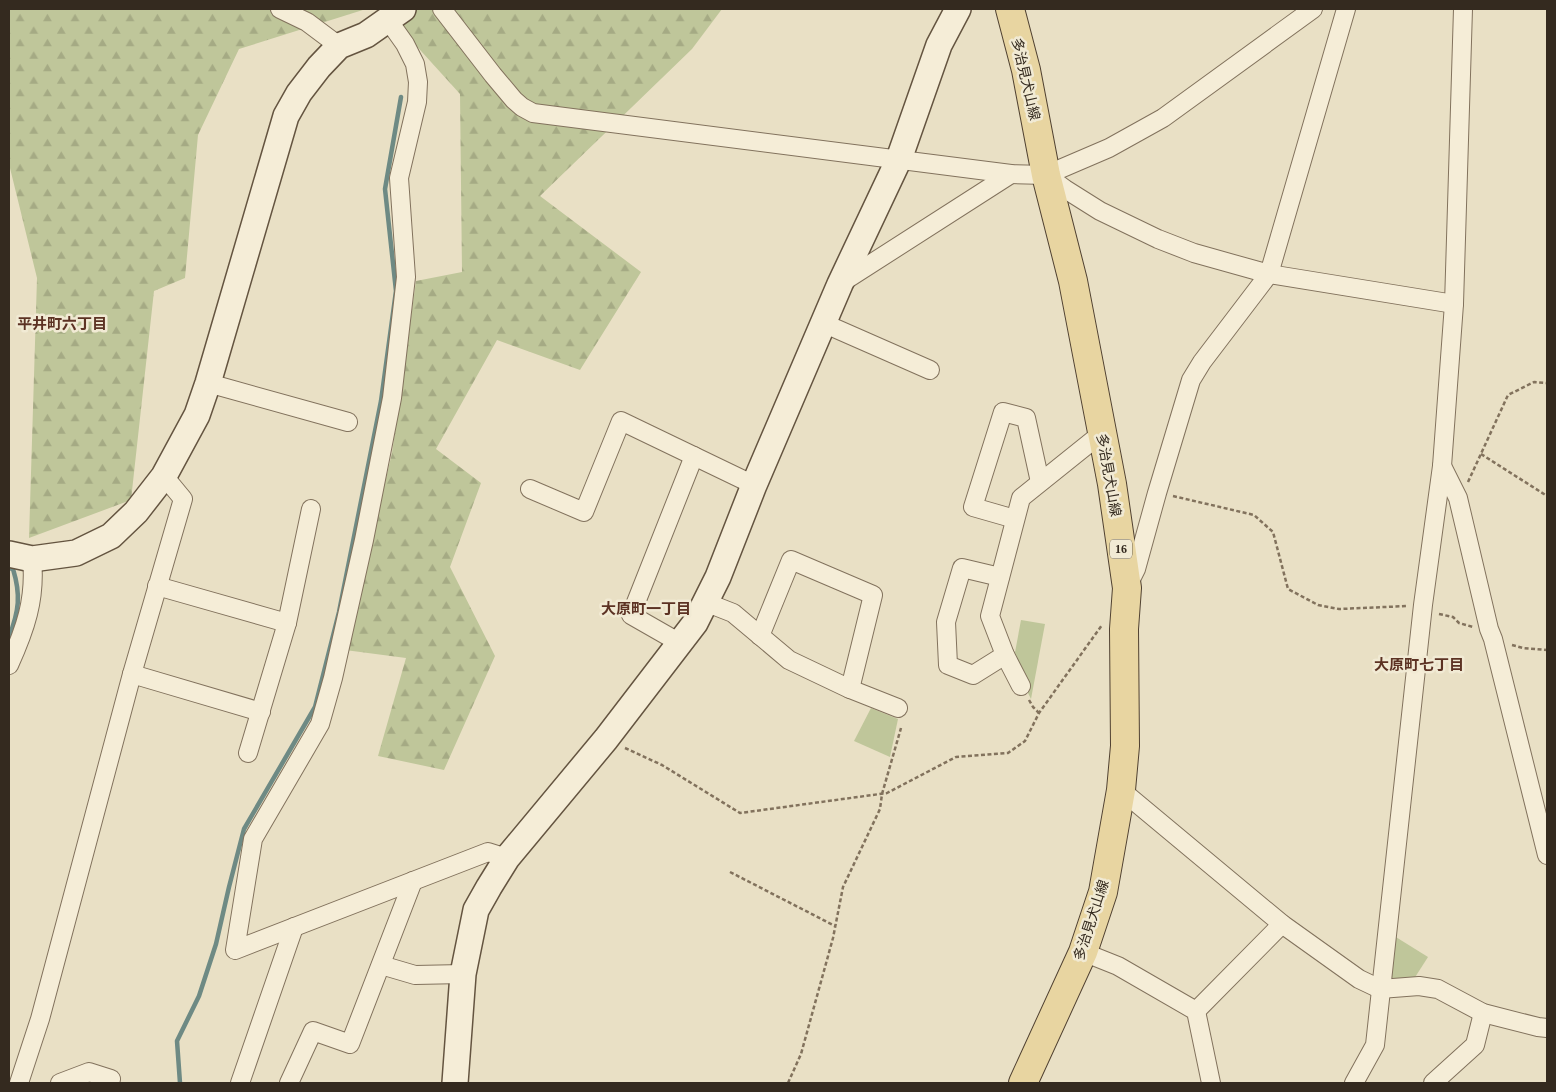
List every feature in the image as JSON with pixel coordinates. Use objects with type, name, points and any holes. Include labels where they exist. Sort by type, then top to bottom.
[{"type":"main road","name":"多治見犬山線","points":[[1010,9],[1026,70],[1046,175],[1073,281],[1112,484],[1127,588],[1124,629],[1125,746],[1121,790],[1103,892],[1083,952],[1023,1083]]},
{"type":"street","points":[[280,9],[307,22],[340,46]]},
{"type":"street","points":[[442,9],[514,100],[522,108],[533,113],[1011,174],[1046,175],[1109,148],[1163,118],[1313,9]]},
{"type":"street","points":[[455,1083],[463,974],[476,910],[507,858],[606,739],[695,623],[718,576],[754,485],[840,284],[899,159],[939,45],[958,9]]},
{"type":"street","points":[[1127,588],[1136,569],[1191,380],[1202,362],[1269,274],[1346,9]]},
{"type":"street","points":[[1356,1082],[1375,1045],[1423,608],[1442,466],[1454,304],[1463,9]]},
{"type":"street","points":[[9,665],[29,611],[34,580],[20,557],[76,553],[111,536],[136,512],[164,476],[197,415],[286,116],[299,93],[319,67],[340,46],[366,35],[395,14],[415,64],[418,82],[417,102],[399,178],[406,277],[392,398],[364,540],[333,678],[320,724],[253,839],[235,950],[488,852],[507,858]]},
{"type":"street","points":[[840,284],[1011,174]]},
{"type":"street","points":[[1046,175],[1100,211],[1158,239],[1194,253],[1269,274],[1454,304]]},
{"type":"street","points":[[823,323],[930,370]]},
{"type":"street","points":[[208,382],[348,422]]},
{"type":"street","points":[[1015,518],[974,507],[1003,412],[1026,418],[1040,482]]},
{"type":"street","points":[[530,489],[584,512],[621,421],[754,485]]},
{"type":"street","points":[[1021,686],[990,616],[1021,498],[1102,433]]},
{"type":"street","points":[[680,643],[631,615],[694,456]]},
{"type":"street","points":[[1442,466],[1455,491],[1547,855]]},
{"type":"street","points":[[25,1082],[132,674],[183,499],[164,476]]},
{"type":"street","points":[[248,752],[287,623],[311,510]]},
{"type":"street","points":[[760,636],[791,560],[873,595],[850,689]]},
{"type":"street","points":[[1000,577],[962,568],[946,622],[948,665],[973,675],[1006,655]]},
{"type":"street","points":[[157,586],[287,623]]},
{"type":"street","points":[[706,602],[733,613],[789,660],[850,689],[898,708]]},
{"type":"street","points":[[132,674],[261,712]]},
{"type":"street","points":[[1121,790],[1282,924],[1359,979],[1380,989],[1419,986],[1438,988],[1482,1012],[1547,1028]]},
{"type":"street","points":[[289,1083],[313,1031],[350,1044],[413,881]]},
{"type":"street","points":[[1196,1011],[1282,924]]},
{"type":"street","points":[[240,1083],[294,927]]},
{"type":"street","points":[[1083,952],[1118,966],[1196,1011],[1212,1083]]},
{"type":"street","points":[[381,965],[414,974],[463,974]]},
{"type":"street","points":[[1433,1083],[1475,1045],[1482,1012]]},
{"type":"street","points":[[60,1083],[89,1072],[111,1078],[110,1083]]},
{"type":"path","points":[[1455,491],[1470,481],[1508,395],[1534,382],[1547,384]]},
{"type":"path","points":[[1481,454],[1547,496]]},
{"type":"path","points":[[1157,493],[1254,515],[1273,532],[1288,589],[1318,605],[1339,609],[1423,608],[1453,617],[1459,622],[1523,648],[1547,650]]},
{"type":"path","points":[[606,739],[662,765],[740,813],[887,793],[956,757],[1008,753],[1025,741],[1039,712],[1104,623],[1124,629]]},
{"type":"path","points":[[788,1083],[801,1054],[836,926],[843,887],[880,809],[882,794],[901,728]]},
{"type":"path","points":[[730,872],[836,926]]},
{"type":"green space","points":[[9,9],[366,9],[239,49],[198,135],[185,278],[154,291],[131,500],[29,538],[37,278],[9,164]]},
{"type":"green space","points":[[383,9],[722,9],[692,49],[540,196],[641,272],[580,370],[497,340],[436,449],[481,483],[450,567],[495,656],[444,770],[378,756],[406,658],[345,650],[392,453],[416,281],[462,272],[460,94]]},
{"type":"green space","points":[[1021,620],[1045,624],[1031,699],[1013,663]]},
{"type":"green space","points":[[871,708],[898,719],[890,757],[854,741]]},
{"type":"green space","points":[[1391,934],[1428,957],[1412,982],[1384,982]]},
{"type":"waterway","points":[[180,1083],[177,1041],[199,996],[216,944],[244,829],[315,707],[339,612],[381,401],[396,291],[385,189],[401,97]]},
{"type":"waterway","points":[[9,568],[13,569],[18,595],[17,611],[9,637]]},
{"type":"district","name":"平井町六丁目","points":[[62,324]]},
{"type":"district","name":"大原町一丁目","points":[[646,609]]},
{"type":"district","name":"大原町七丁目","points":[[1419,665]]}]
